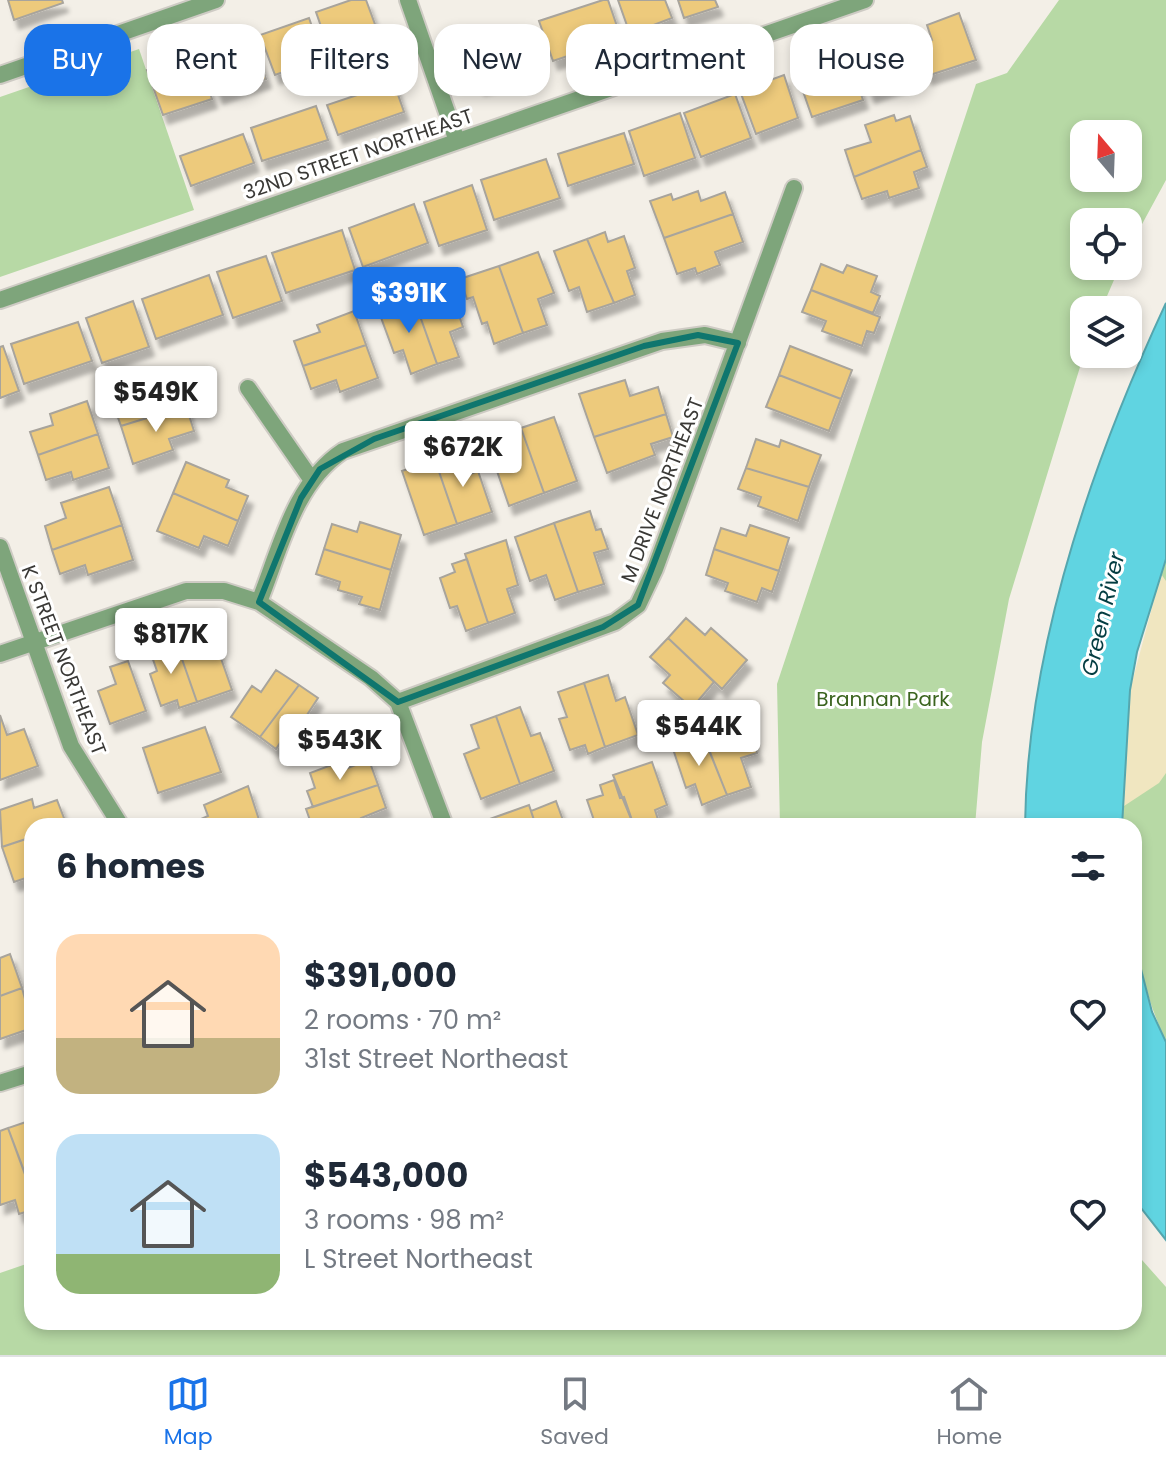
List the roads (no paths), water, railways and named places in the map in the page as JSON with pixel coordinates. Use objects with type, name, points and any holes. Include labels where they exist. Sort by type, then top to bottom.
[{"type":"street","points":[[0,75],[216,0]]},
{"type":"street","points":[[408,0],[457,141]]},
{"type":"street","name":"32ND STREET NORTHEAST","points":[[0,300],[865,0]]},
{"type":"street","name":"M DRIVE NORTHEAST","points":[[398,702],[591,632],[631,612],[655,569],[794,188]]},
{"type":"street","points":[[259,602],[311,479],[331,459],[355,446],[644,346],[698,335],[738,343]]},
{"type":"street","points":[[248,388],[311,479]]},
{"type":"street","name":"K STREET NORTHEAST","points":[[0,547],[71,746],[116,818]]},
{"type":"street","points":[[0,654],[186,591],[224,591],[259,602],[358,669],[398,702],[442,818]]},
{"type":"street","points":[[0,1083],[24,1076]]},
{"type":"water","name":"Green River","points":[[1166,303],[1166,559],[1137,652],[1130,690],[1122,818],[1025,818],[1037,692],[1051,624],[1068,557],[1113,427],[1137,368],[1142,368],[1142,357]]},
{"type":"water","points":[[1142,973],[1152,1012],[1166,1042],[1166,1240],[1142,1209]]},
{"type":"park label","name":"Brannan Park","points":[[883,699]]}]
